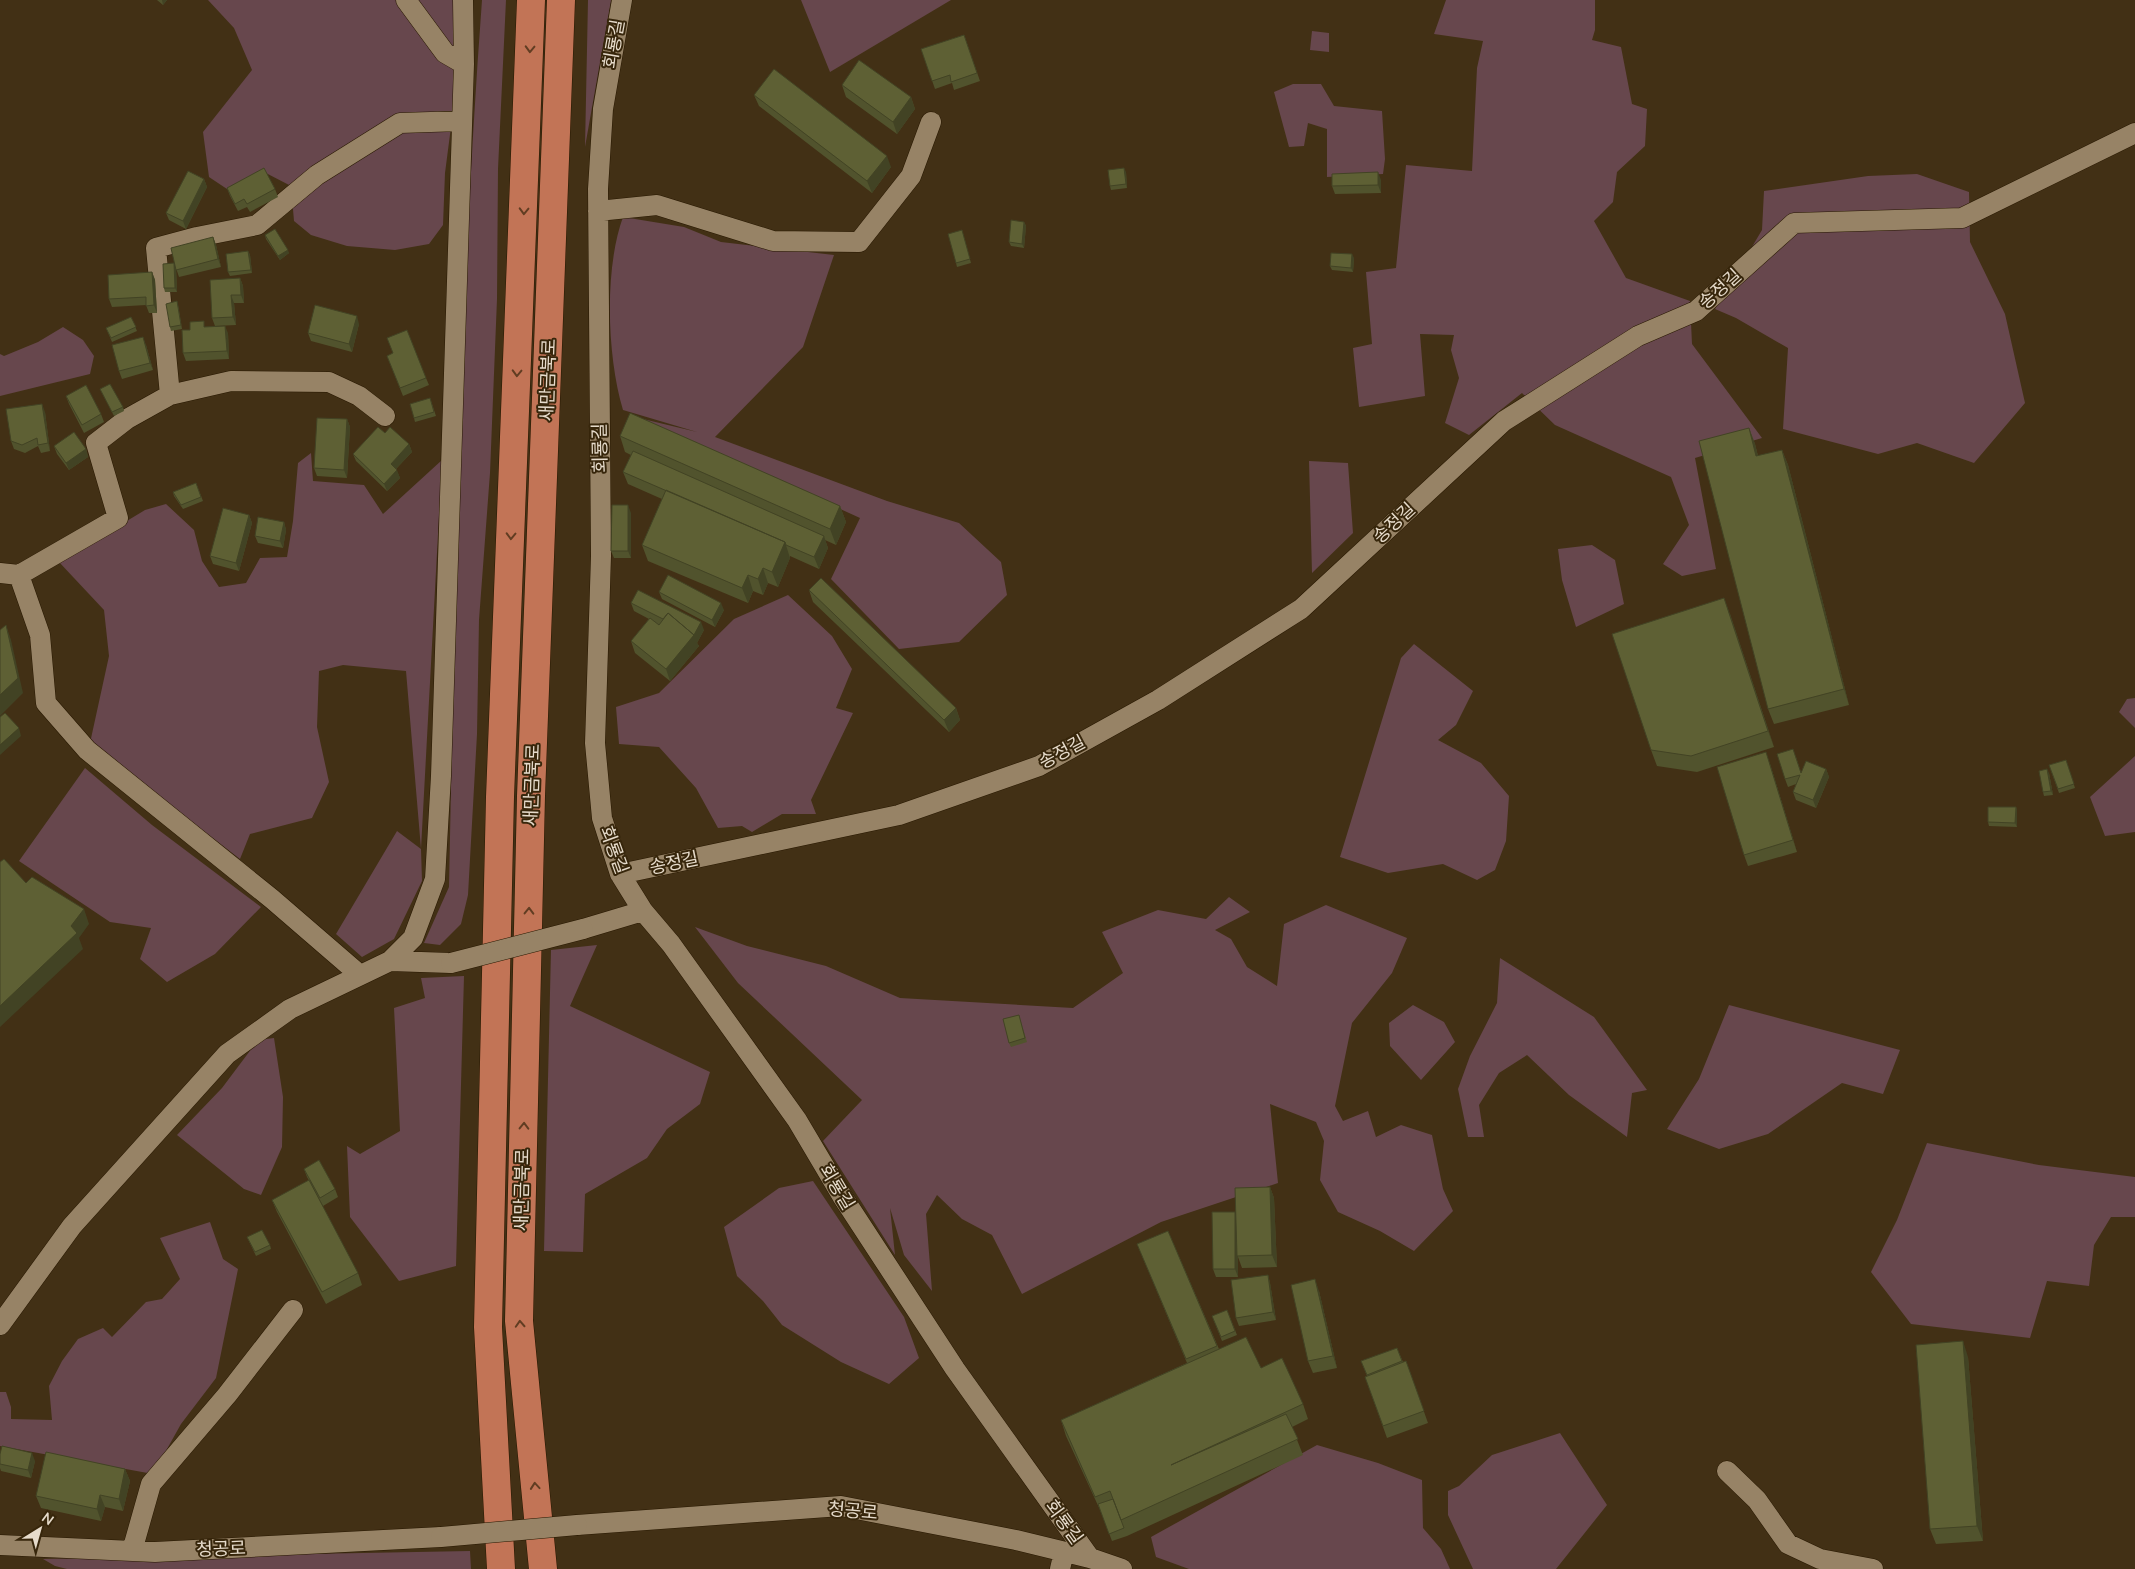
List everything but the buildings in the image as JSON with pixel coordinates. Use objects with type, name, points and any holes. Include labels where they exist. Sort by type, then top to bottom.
[{"type":"highway","name":"새만금북로","points":[[501,1569],[488,1327],[500,797],[532,0]]},
{"type":"highway","name":"새만금북로","points":[[543,1569],[519,1321],[531,796],[561,0]]},
{"type":"street","points":[[406,0],[445,53],[464,64]]},
{"type":"street","points":[[0,1325],[72,1226],[227,1054],[290,1009],[390,961],[413,938],[435,879],[441,767],[464,64],[462,0]]},
{"type":"street","name":"회룡길","points":[[622,0],[603,109],[598,211],[601,556],[595,743],[602,818],[620,874],[643,911],[671,944],[797,1120],[842,1196],[955,1369],[1090,1558]]},
{"type":"street","points":[[170,395],[156,248],[197,237],[257,225],[317,175],[400,123],[461,121]]},
{"type":"street","points":[[598,211],[657,205],[773,240],[859,242],[911,176],[931,122]]},
{"type":"street","name":"송정길","points":[[620,874],[899,815],[1039,766],[1158,700],[1301,609],[1504,421],[1638,336],[1696,312],[1794,223],[1962,218],[2135,133]]},
{"type":"street","points":[[360,975],[272,899],[87,750],[46,703],[40,635],[9,574],[118,518],[96,443],[127,419],[170,395],[231,381],[329,382],[359,396],[385,416]]},
{"type":"street","points":[[390,961],[451,963],[643,911]]},
{"type":"street","points":[[132,1551],[151,1484],[227,1395],[293,1310]]},
{"type":"street","points":[[1727,1470],[1757,1500],[1788,1544],[1820,1559],[1873,1569]]},
{"type":"street","name":"청공로","points":[[0,1546],[132,1551],[264,1548],[441,1537],[841,1506],[922,1520],[1062,1560],[1090,1558],[1122,1569]]},
{"type":"shaded area","points":[[208,0],[454,0],[455,96],[445,173],[443,225],[429,244],[395,250],[347,246],[311,235],[294,221],[291,186],[262,171],[227,189],[209,177],[203,132],[252,70],[234,28]]},
{"type":"shaded area","points":[[482,0],[506,0],[498,169],[497,299],[490,473],[479,620],[477,734],[468,895],[461,924],[440,945],[424,943],[449,887],[463,332]]},
{"type":"shaded area","points":[[588,0],[611,0],[585,147]]},
{"type":"shaded area","points":[[801,0],[951,0],[830,72]]},
{"type":"shaded area","points":[[1446,0],[1595,0],[1595,30],[1592,40],[1621,47],[1632,104],[1647,109],[1645,146],[1617,172],[1613,202],[1594,221],[1626,278],[1690,301],[1692,344],[1762,438],[1695,458],[1716,569],[1682,576],[1663,564],[1689,525],[1671,477],[1555,425],[1522,393],[1469,435],[1445,423],[1459,378],[1451,350],[1454,335],[1420,334],[1425,396],[1359,407],[1353,348],[1372,344],[1366,272],[1396,268],[1406,165],[1472,171],[1477,68],[1483,41],[1434,34]]},
{"type":"shaded area","points":[[1312,31],[1329,33],[1329,52],[1310,50]]},
{"type":"shaded area","points":[[1293,84],[1321,84],[1334,106],[1382,111],[1385,159],[1383,174],[1327,177],[1327,129],[1308,123],[1304,146],[1289,147],[1274,92]]},
{"type":"shaded area","points":[[1917,174],[1969,192],[1970,242],[2005,314],[2025,403],[1974,463],[1917,443],[1878,454],[1783,429],[1788,348],[1736,318],[1715,309],[1762,230],[1764,191],[1868,176]]},
{"type":"shaded area","points":[[623,217],[684,227],[721,242],[834,255],[803,347],[715,437],[887,501],[959,523],[1001,562],[1007,595],[959,642],[899,649],[831,579],[860,518],[643,419],[697,432],[623,410],[611,339],[610,287],[617,238]]},
{"type":"shaded area","points":[[63,327],[83,340],[94,356],[90,374],[0,396],[0,354],[4,356],[38,342]]},
{"type":"shaded area","points":[[311,453],[313,481],[364,485],[383,514],[442,460],[421,849],[406,671],[343,665],[319,671],[317,727],[329,782],[312,818],[250,834],[240,859],[90,743],[109,656],[104,610],[59,562],[145,510],[166,504],[194,530],[202,561],[219,587],[246,583],[260,558],[287,557],[293,521],[298,463]]},
{"type":"shaded area","points":[[1309,461],[1348,463],[1353,533],[1312,573]]},
{"type":"shaded area","points":[[1592,545],[1615,560],[1624,604],[1576,627],[1562,580],[1558,549]]},
{"type":"shaded area","points":[[788,595],[832,636],[852,669],[836,708],[853,713],[811,800],[816,814],[782,814],[752,832],[742,826],[718,828],[696,788],[659,747],[619,744],[616,707],[659,693],[734,619]]},
{"type":"shaded area","points":[[1414,644],[1473,691],[1456,725],[1438,740],[1481,763],[1509,796],[1506,841],[1495,870],[1477,880],[1443,864],[1388,873],[1340,857],[1401,658]]},
{"type":"shaded area","points":[[2135,698],[2135,728],[2119,712],[2127,699]]},
{"type":"shaded area","points":[[2135,756],[2135,832],[2105,836],[2090,797]]},
{"type":"shaded area","points":[[85,768],[152,825],[261,907],[215,954],[167,982],[140,959],[151,928],[110,922],[19,861]]},
{"type":"shaded area","points":[[397,831],[421,849],[422,881],[394,939],[362,957],[336,934]]},
{"type":"shaded area","points":[[1229,897],[1250,912],[1215,930],[1231,939],[1247,967],[1277,986],[1284,924],[1326,905],[1407,938],[1392,973],[1352,1023],[1335,1106],[1343,1121],[1368,1111],[1376,1137],[1401,1125],[1432,1135],[1443,1189],[1453,1211],[1414,1251],[1380,1231],[1338,1212],[1320,1180],[1324,1141],[1316,1122],[1270,1104],[1278,1183],[1161,1222],[1022,1294],[992,1235],[962,1219],[937,1195],[926,1214],[932,1291],[904,1255],[890,1208],[895,1255],[823,1141],[862,1100],[738,983],[695,927],[747,946],[826,966],[900,998],[1073,1008],[1123,973],[1102,932],[1158,910],[1206,919]]},
{"type":"shaded area","points":[[597,945],[570,1006],[710,1072],[700,1104],[667,1129],[647,1158],[585,1194],[583,1252],[544,1251],[551,950]]},
{"type":"shaded area","points":[[1500,958],[1594,1017],[1647,1090],[1632,1093],[1627,1137],[1569,1095],[1527,1055],[1499,1073],[1479,1105],[1484,1137],[1468,1137],[1458,1089],[1470,1056],[1497,1003]]},
{"type":"shaded area","points":[[464,976],[456,1266],[399,1281],[350,1217],[347,1146],[360,1154],[400,1131],[394,1008],[425,998],[421,978]]},
{"type":"shaded area","points":[[1413,1005],[1444,1022],[1455,1042],[1421,1080],[1390,1046],[1389,1023]]},
{"type":"shaded area","points":[[1729,1005],[1900,1050],[1883,1094],[1842,1083],[1768,1134],[1719,1149],[1667,1129],[1699,1079]]},
{"type":"shaded area","points":[[274,1038],[283,1097],[282,1147],[261,1195],[244,1189],[177,1135],[222,1088],[258,1040]]},
{"type":"shaded area","points":[[1927,1143],[2039,1165],[2135,1177],[2135,1217],[2111,1217],[2094,1245],[2089,1286],[2047,1281],[2030,1338],[1911,1324],[1871,1272],[1897,1220]]},
{"type":"shaded area","points":[[813,1181],[904,1317],[919,1358],[889,1384],[841,1362],[782,1325],[763,1301],[737,1276],[724,1227],[779,1188]]},
{"type":"shaded area","points":[[210,1222],[223,1259],[238,1269],[216,1378],[181,1424],[153,1474],[0,1446],[0,1392],[6,1392],[11,1407],[11,1419],[52,1420],[49,1386],[62,1361],[78,1339],[103,1328],[112,1337],[146,1302],[162,1299],[180,1279],[160,1238]]},
{"type":"shaded area","points":[[1560,1433],[1607,1505],[1556,1569],[1473,1569],[1448,1515],[1448,1491],[1459,1486],[1492,1455]]},
{"type":"shaded area","points":[[1317,1445],[1378,1463],[1422,1480],[1423,1528],[1441,1549],[1450,1569],[1189,1569],[1156,1557],[1151,1537]]},
{"type":"shaded area","points":[[470,1551],[471,1569],[67,1569],[55,1566],[43,1559]]}]
